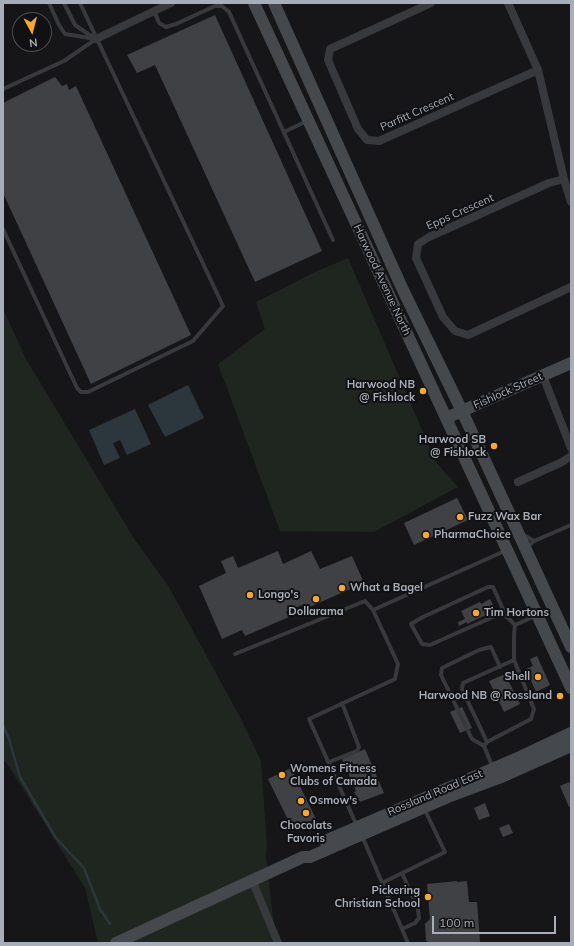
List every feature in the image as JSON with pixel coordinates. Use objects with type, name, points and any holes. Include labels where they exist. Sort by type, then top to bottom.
[{"type":"main road","name":"Harwood Avenue North","points":[[254,3],[571,688]]},
{"type":"main road","name":"Harwood Avenue North","points":[[274,3],[402,288],[518,531],[530,545],[571,646]]},
{"type":"main road","name":"Fishlock Street","points":[[446,418],[571,363]]},
{"type":"main road","points":[[509,553],[530,545]]},
{"type":"main road","name":"Rossland Road East","points":[[116,943],[303,857],[310,857],[359,831],[571,733]]},
{"type":"main road","name":"Rossland Road East","points":[[359,831],[424,808],[499,778],[571,746]]},
{"type":"street","points":[[96,39],[171,3]]},
{"type":"street","name":"Parfitt Crescent","points":[[431,3],[330,49],[328,60],[358,129],[367,140],[379,141],[538,70]]},
{"type":"street","points":[[508,3],[538,70],[571,202]]},
{"type":"street","name":"Epps Crescent","points":[[564,178],[429,237],[418,244],[416,258],[443,317],[455,331],[468,335],[571,287]]},
{"type":"street","points":[[542,376],[571,448]]},
{"type":"street","points":[[518,482],[562,462],[571,456]]},
{"type":"street","points":[[252,880],[278,943]]},
{"type":"lane","points":[[49,3],[59,25],[65,34],[96,39]]},
{"type":"lane","points":[[64,3],[75,25],[96,39]]},
{"type":"lane","points":[[3,229],[77,388],[81,392],[88,392],[193,341],[223,306],[105,54],[96,39],[81,4],[86,3]]},
{"type":"lane","points":[[154,11],[159,23],[166,27],[215,6],[222,6],[229,12],[334,240]]},
{"type":"lane","points":[[3,89],[64,61],[96,39]]},
{"type":"lane","points":[[284,132],[308,121]]},
{"type":"lane","points":[[530,545],[571,525]]},
{"type":"lane","points":[[373,610],[509,553]]},
{"type":"lane","points":[[484,746],[487,742],[531,719],[534,709],[514,660],[514,625],[506,616],[493,587],[488,587],[423,617],[412,624],[422,644],[430,646],[504,612]]},
{"type":"lane","points":[[236,654],[365,601],[373,610],[398,664],[395,679],[309,719],[408,943]]},
{"type":"lane","points":[[514,625],[537,615]]},
{"type":"lane","points":[[493,768],[484,746],[472,739],[441,675],[442,668],[479,650],[491,647],[500,667]]},
{"type":"lane","points":[[487,742],[462,689],[463,683],[514,660]]},
{"type":"lane","points":[[329,762],[357,750],[359,747],[342,704]]},
{"type":"lane","points":[[382,883],[445,852],[424,808]]},
{"type":"lane","points":[[402,873],[418,909],[419,918],[415,924],[402,929]]},
{"type":"shaded area","points":[[348,258],[436,462],[458,487],[374,532],[280,531],[218,364],[265,329],[256,302],[315,272]]},
{"type":"shaded area","points":[[3,309],[26,359],[135,540],[169,587],[241,719],[261,761],[267,845],[266,856],[276,943],[98,943],[85,888],[8,765],[3,760]]},
{"type":"shaded area","points":[[188,385],[204,418],[165,437],[148,405]]},
{"type":"shaded area","points":[[135,409],[151,444],[127,455],[120,440],[113,443],[120,458],[104,465],[89,430]]},
{"type":"building","points":[[215,15],[322,251],[255,282],[155,65],[137,73],[127,55]]},
{"type":"building","points":[[55,77],[62,86],[67,84],[69,90],[76,86],[191,335],[91,384],[3,193],[3,103]]},
{"type":"building","points":[[457,498],[468,520],[414,545],[404,523]]},
{"type":"building","name":"Longo's","points":[[278,551],[283,564],[311,551],[320,569],[352,556],[364,583],[305,609],[302,605],[286,612],[289,617],[245,636],[242,630],[222,639],[199,586],[226,573],[221,561],[233,556],[238,568]]},
{"type":"building","name":"Tim Hortons","points":[[490,599],[495,609],[467,624],[467,622],[459,626],[458,622],[465,619],[461,611]]},
{"type":"building","name":"Shell","points":[[537,656],[550,685],[536,692],[526,669],[533,666],[530,659]]},
{"type":"building","points":[[505,674],[520,704],[504,712],[489,681]]},
{"type":"building","points":[[462,707],[472,728],[460,733],[450,712]]},
{"type":"building","points":[[365,749],[384,793],[360,802],[354,792],[356,791],[342,759]]},
{"type":"building","points":[[291,768],[316,819],[293,830],[268,779]]},
{"type":"building","points":[[569,782],[571,785],[571,806],[569,807],[560,786]]},
{"type":"building","points":[[485,803],[490,816],[479,820],[474,808]]},
{"type":"building","points":[[509,824],[513,833],[503,837],[499,828]]},
{"type":"building","points":[[467,881],[469,902],[477,902],[480,942],[428,943],[426,941],[425,924],[430,919],[427,884]]},
{"type":"waterway","points":[[3,725],[9,739],[20,777],[56,838],[84,868],[100,909],[110,924]]},
{"type":"place","name":"Harwood NB @ Fishlock","points":[[423,391]]},
{"type":"place","name":"Harwood SB @ Fishlock","points":[[494,446]]},
{"type":"place","name":"Fuzz Wax Bar","points":[[460,517]]},
{"type":"place","name":"PharmaChoice","points":[[426,535]]},
{"type":"place","name":"What a Bagel","points":[[342,588]]},
{"type":"place","name":"Longo's","points":[[250,595]]},
{"type":"place","name":"Dollarama","points":[[316,599]]},
{"type":"place","name":"Tim Hortons","points":[[476,613]]},
{"type":"place","name":"Shell","points":[[538,677]]},
{"type":"place","name":"Harwood NB @ Rossland","points":[[560,696]]},
{"type":"place","name":"Womens Fitness Clubs of Canada","points":[[282,775]]},
{"type":"place","name":"Osmow's","points":[[301,801]]},
{"type":"place","name":"Chocolats Favoris","points":[[306,813]]},
{"type":"place","name":"Pickering Christian School","points":[[428,897]]}]
